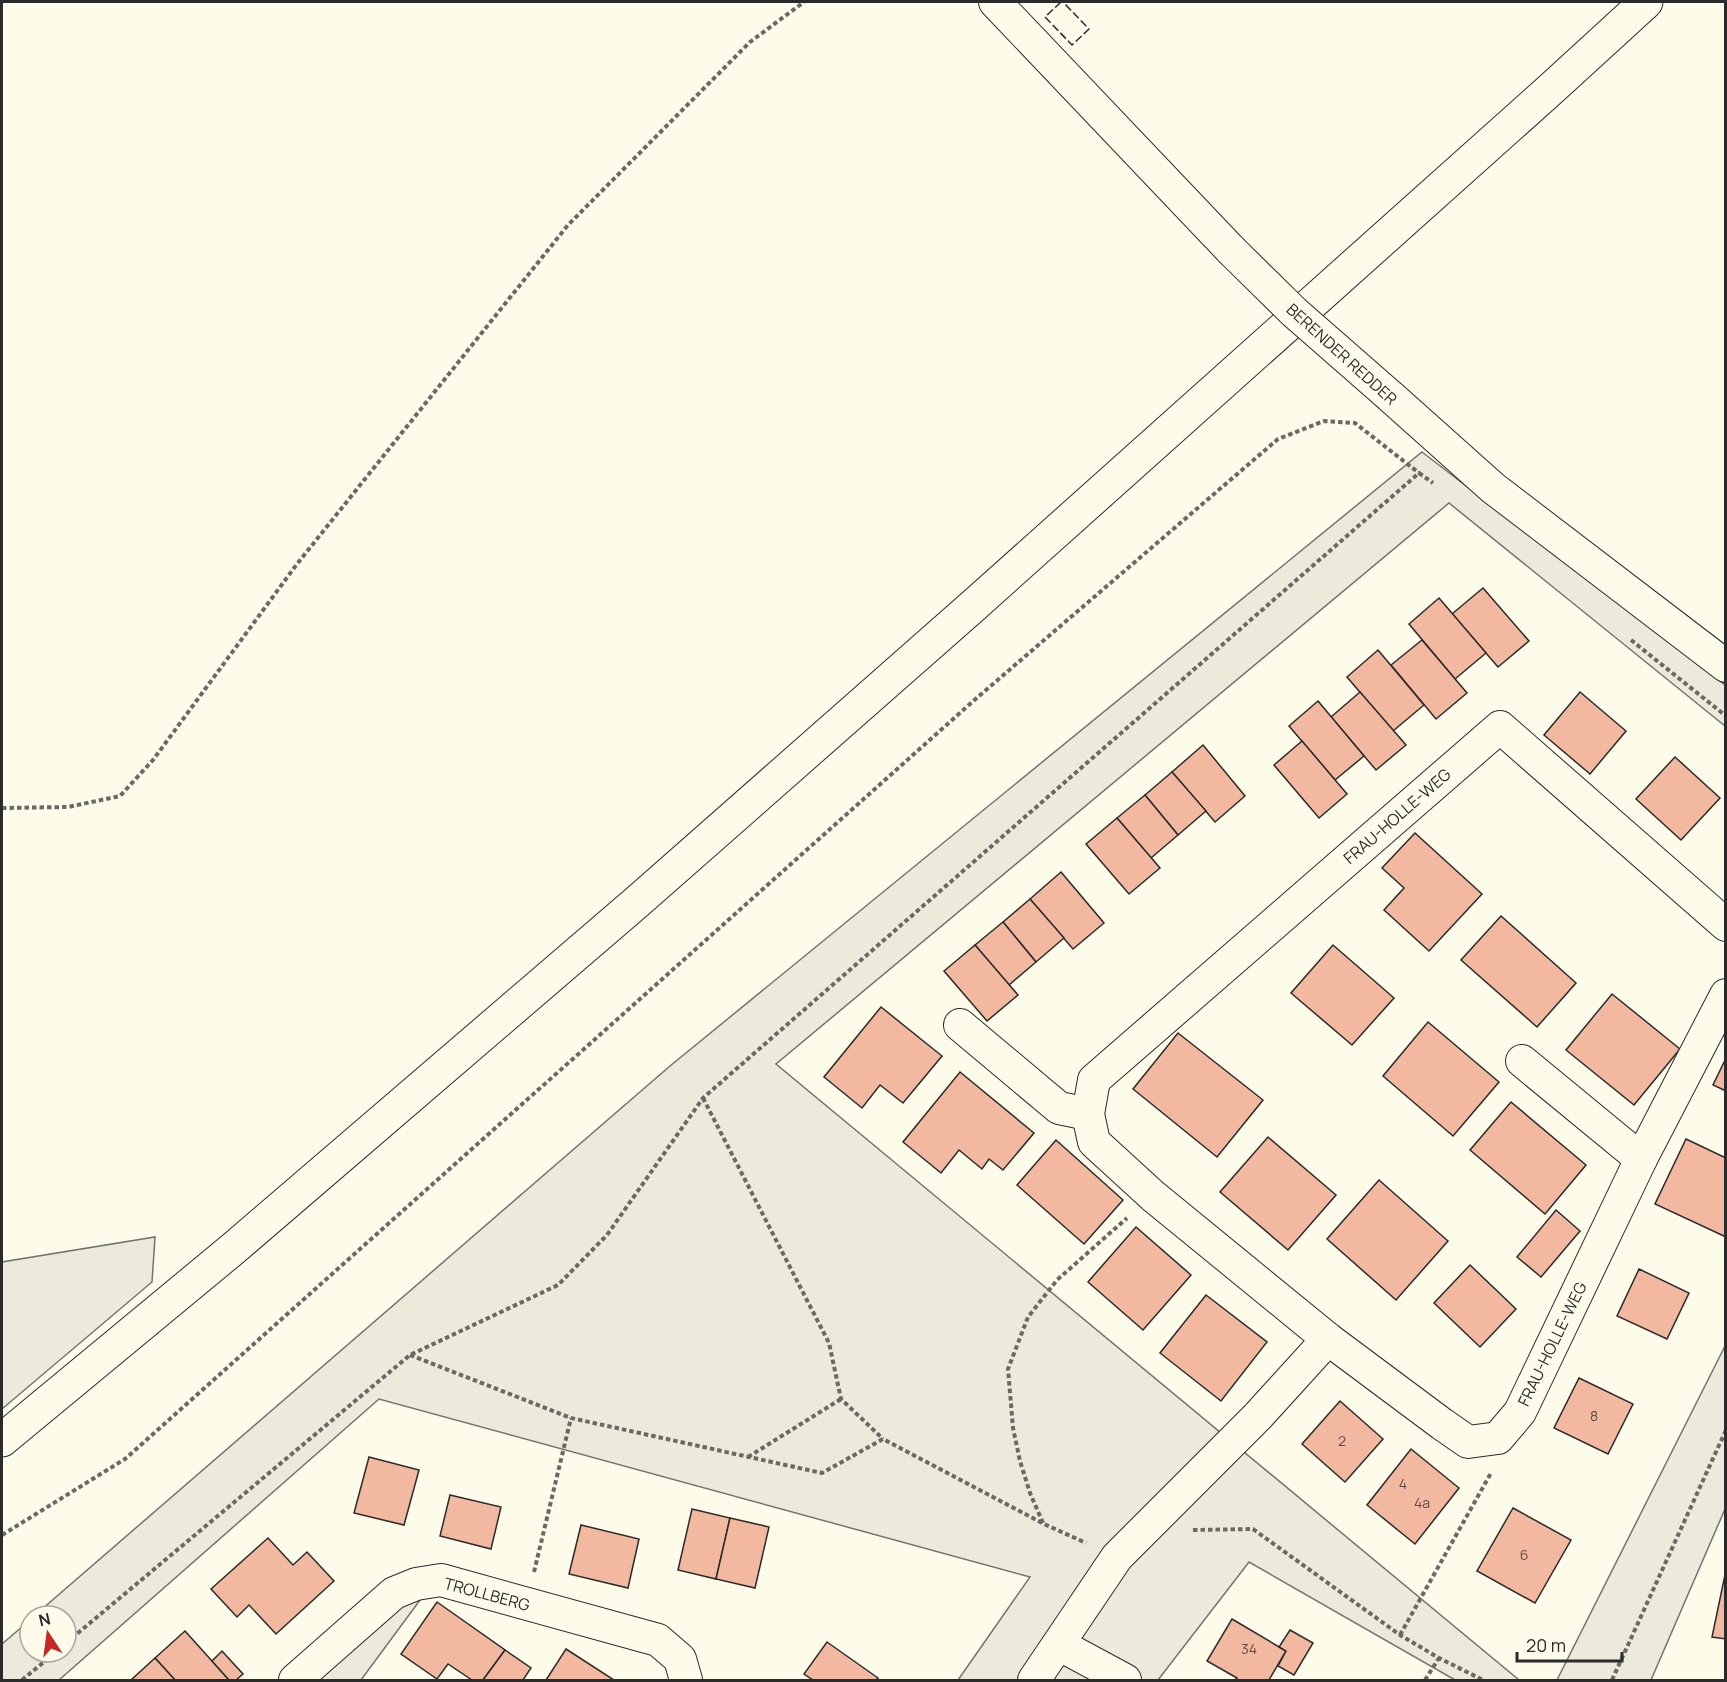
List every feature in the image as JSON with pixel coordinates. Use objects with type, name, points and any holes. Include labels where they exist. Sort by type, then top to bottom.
[{"type":"main road","points":[[2,1440],[234,1248],[645,894],[981,599],[1646,2]]},
{"type":"street","name":"BERENDER REDDER","points":[[995,2],[1231,250],[1294,312],[1493,488],[1725,666]]},
{"type":"street","name":"FRAU-HOLLE-WEG","points":[[1725,925],[1500,727],[1094,1080],[1088,1114],[1094,1142],[1153,1196],[1328,1339],[1468,1442],[1498,1438],[1520,1412],[1641,1159],[1725,995]]},
{"type":"street","points":[[960,1025],[1059,1108],[1088,1114]]},
{"type":"street","points":[[1522,1061],[1641,1159]]},
{"type":"street","points":[[1034,1680],[1060,1645],[1117,1557],[1258,1416],[1328,1339]]},
{"type":"street","name":"TROLLBERG","points":[[295,1680],[394,1593],[416,1584],[441,1580],[658,1640],[680,1659],[686,1680]]},
{"type":"street","points":[[1060,1645],[1125,1680]]},
{"type":"path","points":[[2,808],[68,807],[120,796],[153,760],[297,564],[568,225],[750,42],[804,2]]},
{"type":"path","points":[[2,1535],[125,1459],[970,704],[1278,440],[1324,421],[1355,423],[1436,484]]},
{"type":"path","points":[[78,1633],[410,1355],[558,1285],[607,1235],[703,1098],[1419,473]]},
{"type":"path","points":[[1625,635],[1725,716]]},
{"type":"path","points":[[703,1098],[829,1343],[842,1399],[883,1439],[1044,1524],[1117,1557]]},
{"type":"path","points":[[1044,1524],[1030,1493],[1012,1428],[1008,1369],[1028,1317],[1057,1281],[1153,1196]]},
{"type":"path","points":[[410,1355],[571,1418],[822,1473],[883,1439]]},
{"type":"path","points":[[747,1458],[842,1399]]},
{"type":"path","points":[[526,1605],[571,1418]]},
{"type":"path","points":[[1612,1680],[1725,1430]]},
{"type":"path","points":[[1400,1635],[1497,1463],[1498,1438]]},
{"type":"path","points":[[1185,1530],[1253,1529],[1400,1635],[1483,1680]]},
{"type":"path","points":[[1425,1680],[1439,1658]]},
{"type":"path","points":[[22,1680],[41,1664]]},
{"type":"shaded area","points":[[1422,452],[1725,685],[1725,726],[1449,503],[776,1064],[1519,1680],[1455,1680],[1249,1562],[1158,1680],[958,1680],[1030,1577],[379,1399],[78,1663],[78,1604],[48,1604],[670,1066]]},
{"type":"shaded area","points":[[155,1237],[152,1282],[2,1409],[2,1262]]},
{"type":"shaded area","points":[[1725,1346],[1725,1509],[1651,1680],[1557,1680]]},
{"type":"shaded area","points":[[412,1594],[423,1596],[361,1680],[312,1680]]},
{"type":"shaded area","points":[[18,1630],[18,1664],[77,1664],[59,1680],[2,1680],[2,1644]]},
{"type":"building","points":[[1483,588],[1529,641],[1498,667],[1452,614]]},
{"type":"building","points":[[1439,598],[1486,653],[1455,679],[1409,624]]},
{"type":"building","points":[[1422,640],[1467,693],[1436,719],[1391,665]]},
{"type":"building","points":[[1378,650],[1424,705],[1393,731],[1347,677]]},
{"type":"building","points":[[1360,692],[1406,745],[1376,770],[1331,717]]},
{"type":"building","points":[[1580,692],[1626,731],[1590,774],[1544,735]]},
{"type":"building","points":[[1318,701],[1364,756],[1335,780],[1289,726]]},
{"type":"building","points":[[1302,741],[1347,794],[1319,818],[1274,765]]},
{"type":"building","points":[[1203,745],[1245,796],[1215,822],[1172,772]]},
{"type":"building","points":[[1675,757],[1720,798],[1681,840],[1636,799]]},
{"type":"building","points":[[1172,772],[1206,811],[1178,835],[1145,795]]},
{"type":"building","points":[[1145,795],[1178,835],[1151,858],[1117,818]]},
{"type":"building","points":[[1117,818],[1160,868],[1129,894],[1086,844]]},
{"type":"building","points":[[1415,833],[1482,894],[1429,951],[1384,910],[1404,888],[1382,868]]},
{"type":"building","points":[[1061,872],[1104,923],[1073,949],[1030,899]]},
{"type":"building","points":[[1030,899],[1064,938],[1036,962],[1003,922]]},
{"type":"building","points":[[1501,916],[1576,983],[1537,1027],[1461,960]]},
{"type":"building","points":[[1003,922],[1036,962],[1009,985],[975,945]]},
{"type":"building","points":[[975,945],[1018,995],[987,1021],[944,971]]},
{"type":"building","points":[[1333,945],[1394,998],[1352,1045],[1291,993]]},
{"type":"building","points":[[1612,994],[1680,1049],[1634,1105],[1566,1050]]},
{"type":"building","points":[[881,1007],[942,1056],[903,1103],[880,1085],[862,1108],[824,1077]]},
{"type":"building","points":[[1428,1022],[1499,1082],[1453,1136],[1383,1076]]},
{"type":"building","points":[[1178,1033],[1263,1100],[1217,1157],[1133,1089]]},
{"type":"building","points":[[1726,1058],[1726,1091],[1713,1085]]},
{"type":"building","points":[[960,1072],[1034,1133],[1003,1170],[989,1159],[982,1169],[959,1150],[941,1173],[903,1142]]},
{"type":"building","points":[[1511,1102],[1586,1165],[1545,1214],[1470,1150]]},
{"type":"building","points":[[1268,1137],[1336,1195],[1288,1250],[1220,1192]]},
{"type":"building","points":[[1686,1139],[1726,1158],[1726,1237],[1655,1204]]},
{"type":"building","points":[[1056,1140],[1123,1200],[1084,1244],[1017,1185]]},
{"type":"building","points":[[1379,1180],[1448,1241],[1396,1300],[1327,1239]]},
{"type":"building","points":[[1556,1210],[1580,1231],[1541,1277],[1517,1257]]},
{"type":"building","points":[[1136,1227],[1191,1275],[1143,1330],[1088,1282]]},
{"type":"building","points":[[1470,1265],[1516,1309],[1480,1347],[1434,1303]]},
{"type":"building","points":[[1639,1269],[1689,1293],[1667,1339],[1617,1316]]},
{"type":"building","points":[[1206,1295],[1267,1342],[1221,1401],[1160,1353]]},
{"type":"building","points":[[1579,1378],[1633,1404],[1608,1454],[1554,1428]]},
{"type":"building","points":[[1340,1401],[1383,1439],[1345,1482],[1302,1444]]},
{"type":"building","points":[[1411,1449],[1459,1488],[1415,1544],[1367,1505]]},
{"type":"building","points":[[369,1457],[419,1470],[404,1525],[354,1513]]},
{"type":"building","points":[[450,1495],[501,1507],[491,1549],[440,1536]]},
{"type":"building","points":[[1513,1508],[1571,1540],[1535,1603],[1477,1571]]},
{"type":"building","points":[[692,1509],[730,1518],[716,1579],[678,1570]]},
{"type":"building","points":[[730,1518],[769,1527],[755,1588],[716,1579]]},
{"type":"building","points":[[581,1525],[639,1539],[628,1588],[569,1574]]},
{"type":"building","points":[[268,1538],[293,1565],[307,1552],[334,1581],[276,1634],[249,1605],[237,1617],[211,1589]]},
{"type":"building","points":[[1726,1570],[1726,1639],[1712,1637]]},
{"type":"building","points":[[437,1602],[505,1650],[483,1680],[472,1680],[448,1664],[437,1679],[401,1654]]},
{"type":"building","points":[[1232,1619],[1286,1651],[1269,1680],[1235,1680],[1237,1678],[1207,1661]]},
{"type":"building","points":[[1290,1630],[1313,1643],[1294,1675],[1278,1666],[1286,1651],[1279,1647]]},
{"type":"building","points":[[185,1631],[229,1680],[175,1680],[155,1658]]},
{"type":"building","points":[[827,1642],[878,1678],[876,1680],[813,1680],[804,1674]]},
{"type":"building","points":[[566,1649],[614,1680],[546,1680]]},
{"type":"building","points":[[505,1650],[531,1668],[523,1680],[483,1680]]},
{"type":"building","points":[[222,1651],[243,1674],[236,1680],[229,1680],[212,1661]]},
{"type":"building","points":[[155,1658],[175,1680],[131,1680]]},
{"type":"fence","points":[[1061,2],[1045,17],[1072,45],[1089,29],[1063,2]]}]
